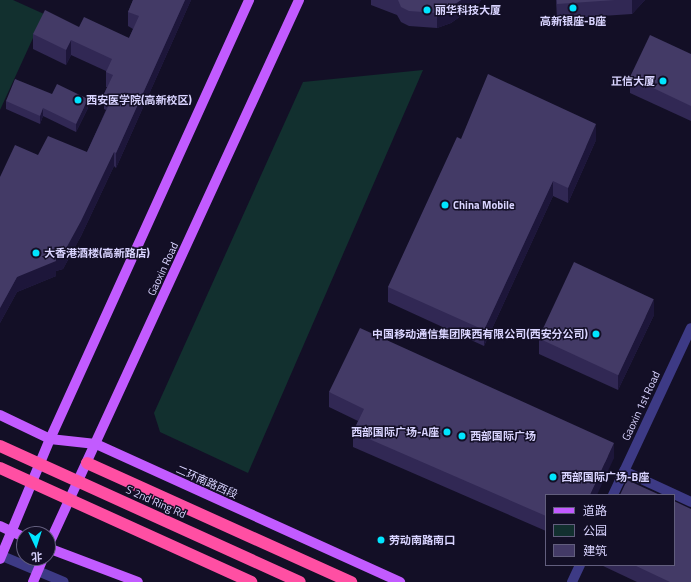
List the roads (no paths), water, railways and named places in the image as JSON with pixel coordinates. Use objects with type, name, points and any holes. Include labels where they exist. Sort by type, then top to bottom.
[{"type":"highway","name":"S 2nd Ring Rd","points":[[0,446],[300,582]]},
{"type":"highway","points":[[87,463],[351,582]]},
{"type":"highway","points":[[0,468],[251,582]]},
{"type":"main road","points":[[0,557],[12,532],[50,439],[249,0]]},
{"type":"main road","name":"Gaoxin Road","points":[[56,530],[299,0]]},
{"type":"main road","name":"二环南路西段","points":[[0,415],[50,439],[96,444],[400,582]]},
{"type":"main road","points":[[0,526],[16,534]]},
{"type":"main road","points":[[56,550],[138,582]]},
{"type":"main road","points":[[33,582],[40,566]]},
{"type":"street","name":"Gaoxin 1st Road","points":[[613,494],[691,328]]},
{"type":"street","points":[[624,471],[674,494]]},
{"type":"street","points":[[675,495],[691,502]]},
{"type":"street","points":[[0,557],[38,570],[64,582]]},
{"type":"street","points":[[572,582],[580,566]]},
{"type":"place","name":"高新银座-B座","points":[[573,8]]},
{"type":"place","name":"丽华科技大厦","points":[[427,10]]},
{"type":"place","name":"正信大厦","points":[[663,81]]},
{"type":"place","name":"西安医学院(高新校区)","points":[[78,100]]},
{"type":"place","name":"China Mobile","points":[[445,205]]},
{"type":"place","name":"大香港酒楼(高新路店)","points":[[36,253]]},
{"type":"place","name":"中国移动通信集团陕西有限公司(西安分公司)","points":[[596,334]]},
{"type":"place","name":"西部国际广场-A座","points":[[447,432]]},
{"type":"place","name":"西部国际广场","points":[[462,436]]},
{"type":"place","name":"西部国际广场-B座","points":[[553,477]]},
{"type":"place","name":"劳动南路南口","points":[[381,540]]}]
